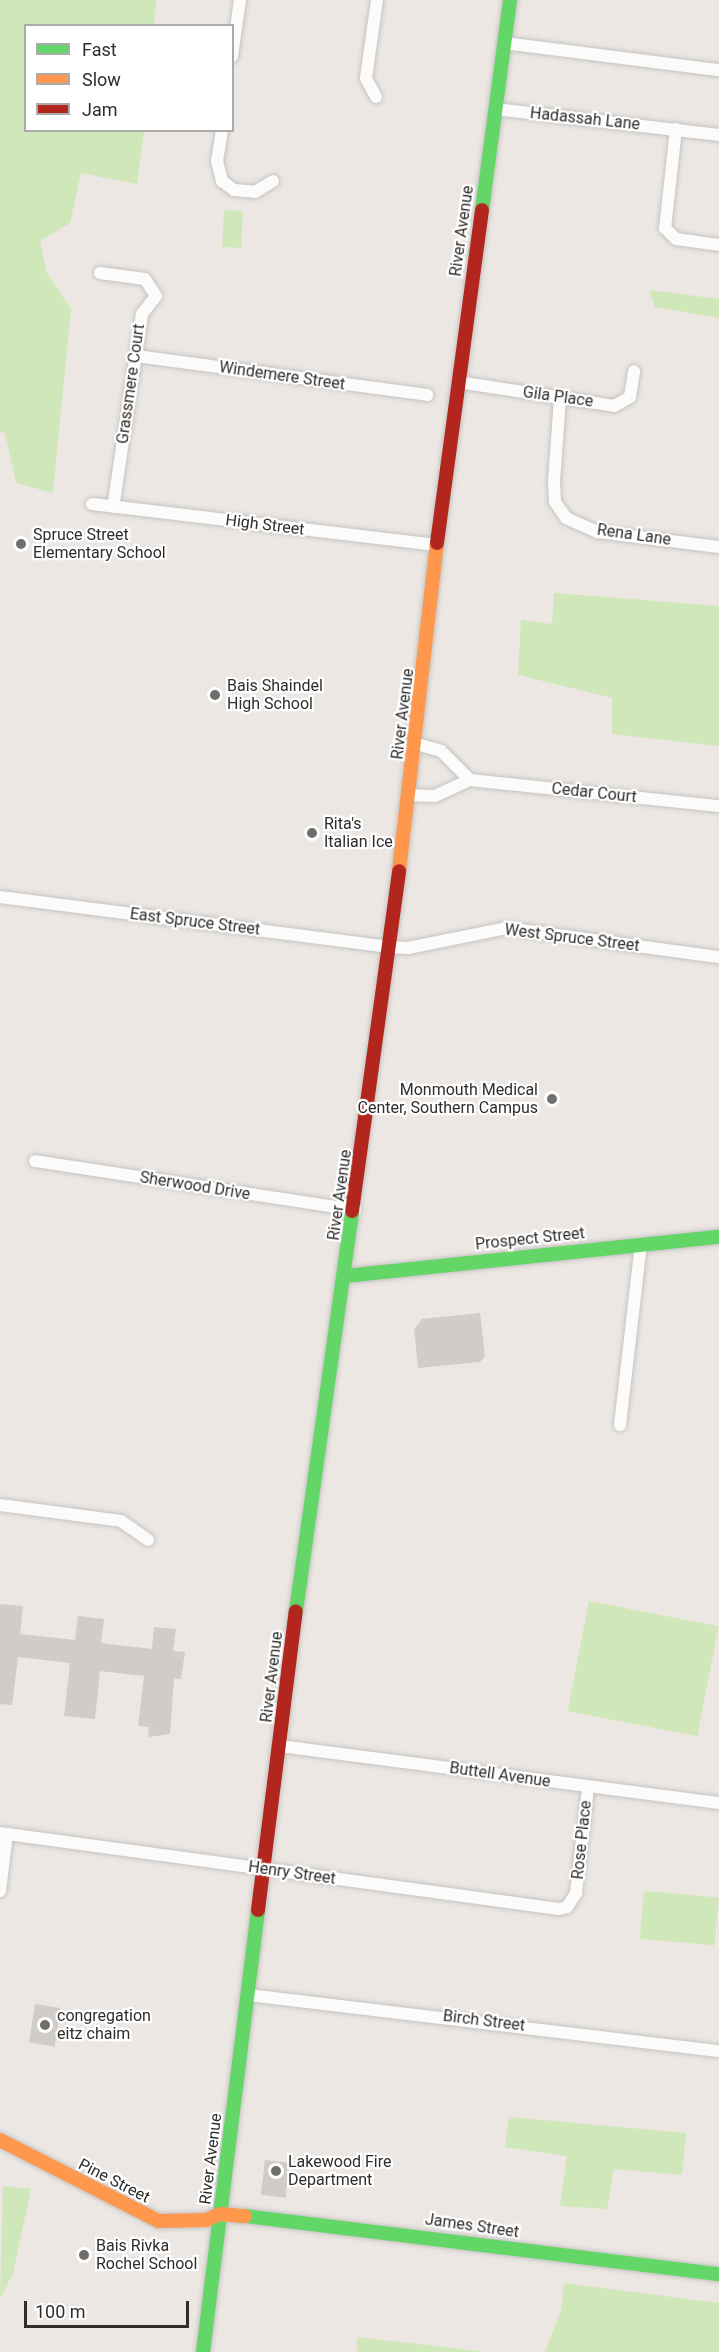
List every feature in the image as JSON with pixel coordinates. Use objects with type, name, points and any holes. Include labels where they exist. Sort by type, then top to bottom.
[{"type":"main road","name":"River Avenue","points":[[203,2352],[280,1746],[417,744],[437,544],[510,0]]},
{"type":"main road","name":"Prospect Street","points":[[345,1276],[719,1237]]},
{"type":"main road","name":"Pine Street","points":[[0,2140],[158,2221],[196,2221],[220,2214]]},
{"type":"main road","name":"James Street","points":[[220,2214],[328,2224],[719,2274]]},
{"type":"street","points":[[234,42],[240,0]]},
{"type":"street","points":[[376,97],[366,78],[377,0]]},
{"type":"street","points":[[504,43],[719,70]]},
{"type":"street","name":"Hadassah Lane","points":[[495,109],[719,135]]},
{"type":"street","points":[[676,129],[665,228],[676,239],[719,245]]},
{"type":"street","points":[[222,132],[217,161],[222,181],[234,190],[255,192],[273,181]]},
{"type":"street","name":"Grassmere Court","points":[[99,273],[145,279],[153,286],[156,296],[142,314],[113,507]]},
{"type":"street","name":"Windemere Street","points":[[136,356],[427,395]]},
{"type":"street","name":"Gila Place","points":[[458,382],[614,405],[630,397],[634,372]]},
{"type":"street","name":"Rena Lane","points":[[561,398],[554,482],[555,502],[566,518],[598,532],[719,547]]},
{"type":"street","name":"High Street","points":[[92,504],[437,544]]},
{"type":"street","points":[[409,795],[435,796],[470,780],[441,752],[417,744]]},
{"type":"street","name":"Cedar Court","points":[[470,780],[719,806]]},
{"type":"street","name":"East Spruce Street","points":[[0,897],[390,947]]},
{"type":"street","name":"West Spruce Street","points":[[390,947],[408,948],[506,928],[719,957]]},
{"type":"street","name":"Sherwood Drive","points":[[35,1161],[355,1210]]},
{"type":"street","points":[[620,1425],[641,1244]]},
{"type":"street","points":[[0,1505],[121,1521],[148,1540]]},
{"type":"street","name":"Buttell Avenue","points":[[280,1746],[719,1803]]},
{"type":"street","name":"Rose Place","points":[[576,1893],[588,1787]]},
{"type":"street","points":[[0,1891],[4,1833]]},
{"type":"street","name":"Henry Street","points":[[4,1833],[560,1908],[567,1907],[576,1893]]},
{"type":"street","name":"Birch Street","points":[[248,1995],[719,2051]]},
{"type":"green space","points":[[0,0],[156,0],[154,24],[24,24],[24,132],[144,132],[137,184],[81,173],[70,223],[40,241],[47,273],[71,309],[53,493],[16,483],[5,433],[0,431]]},
{"type":"green space","points":[[224,210],[243,211],[241,248],[222,247]]},
{"type":"green space","points":[[649,290],[719,299],[719,318],[655,307]]},
{"type":"green space","points":[[554,593],[719,606],[719,746],[612,734],[612,698],[518,675],[521,620],[552,624]]},
{"type":"green space","points":[[589,1601],[719,1626],[697,1736],[568,1711]]},
{"type":"green space","points":[[644,1891],[719,1898],[715,1945],[640,1939]]},
{"type":"green space","points":[[509,2117],[686,2133],[682,2175],[614,2169],[607,2209],[560,2206],[567,2156],[505,2147]]},
{"type":"green space","points":[[3,2186],[31,2189],[13,2273],[0,2299]]},
{"type":"green space","points":[[564,2283],[719,2303],[719,2352],[545,2352],[561,2310]]},
{"type":"green space","points":[[357,2337],[486,2352],[357,2352]]},
{"type":"building","points":[[480,1313],[485,1356],[480,1362],[418,1368],[414,1329],[422,1319]]},
{"type":"building","points":[[0,1604],[23,1606],[20,1634],[75,1640],[78,1616],[104,1619],[101,1643],[152,1649],[154,1627],[176,1629],[173,1651],[185,1652],[181,1679],[174,1679],[170,1734],[148,1737],[149,1727],[138,1726],[144,1676],[100,1671],[95,1719],[64,1716],[70,1663],[18,1657],[12,1705],[0,1704]]},
{"type":"building","name":"congregation eitz chaim","points":[[35,2004],[61,2008],[55,2047],[29,2043]]},
{"type":"building","name":"Lakewood Fire Department","points":[[265,2160],[290,2163],[286,2198],[261,2195]]},
{"type":"traffic: fast","points":[[482,210],[510,0]]},
{"type":"traffic: fast","points":[[296,1611],[352,1211]]},
{"type":"traffic: fast","points":[[345,1276],[719,1237]]},
{"type":"traffic: fast","points":[[203,2352],[258,1910]]},
{"type":"traffic: fast","points":[[245,2216],[719,2274]]},
{"type":"traffic: slow","points":[[399,871],[437,543]]},
{"type":"traffic: slow","points":[[0,2140],[158,2221],[206,2220],[220,2214],[245,2216]]},
{"type":"traffic: jam","points":[[437,543],[482,210]]},
{"type":"traffic: jam","points":[[352,1211],[399,871]]},
{"type":"traffic: jam","points":[[258,1910],[296,1611]]},
{"type":"place","name":"Spruce Street Elementary School","points":[[21,544]]},
{"type":"place","name":"Bais Shaindel High School","points":[[215,695]]},
{"type":"place","name":"Rita's Italian Ice","points":[[312,833]]},
{"type":"place","name":"Monmouth Medical Center, Southern Campus","points":[[552,1099]]},
{"type":"place","name":"congregation eitz chaim","points":[[45,2025]]},
{"type":"place","name":"Lakewood Fire Department","points":[[276,2171]]},
{"type":"place","name":"Bais Rivka Rochel School","points":[[84,2255]]}]
